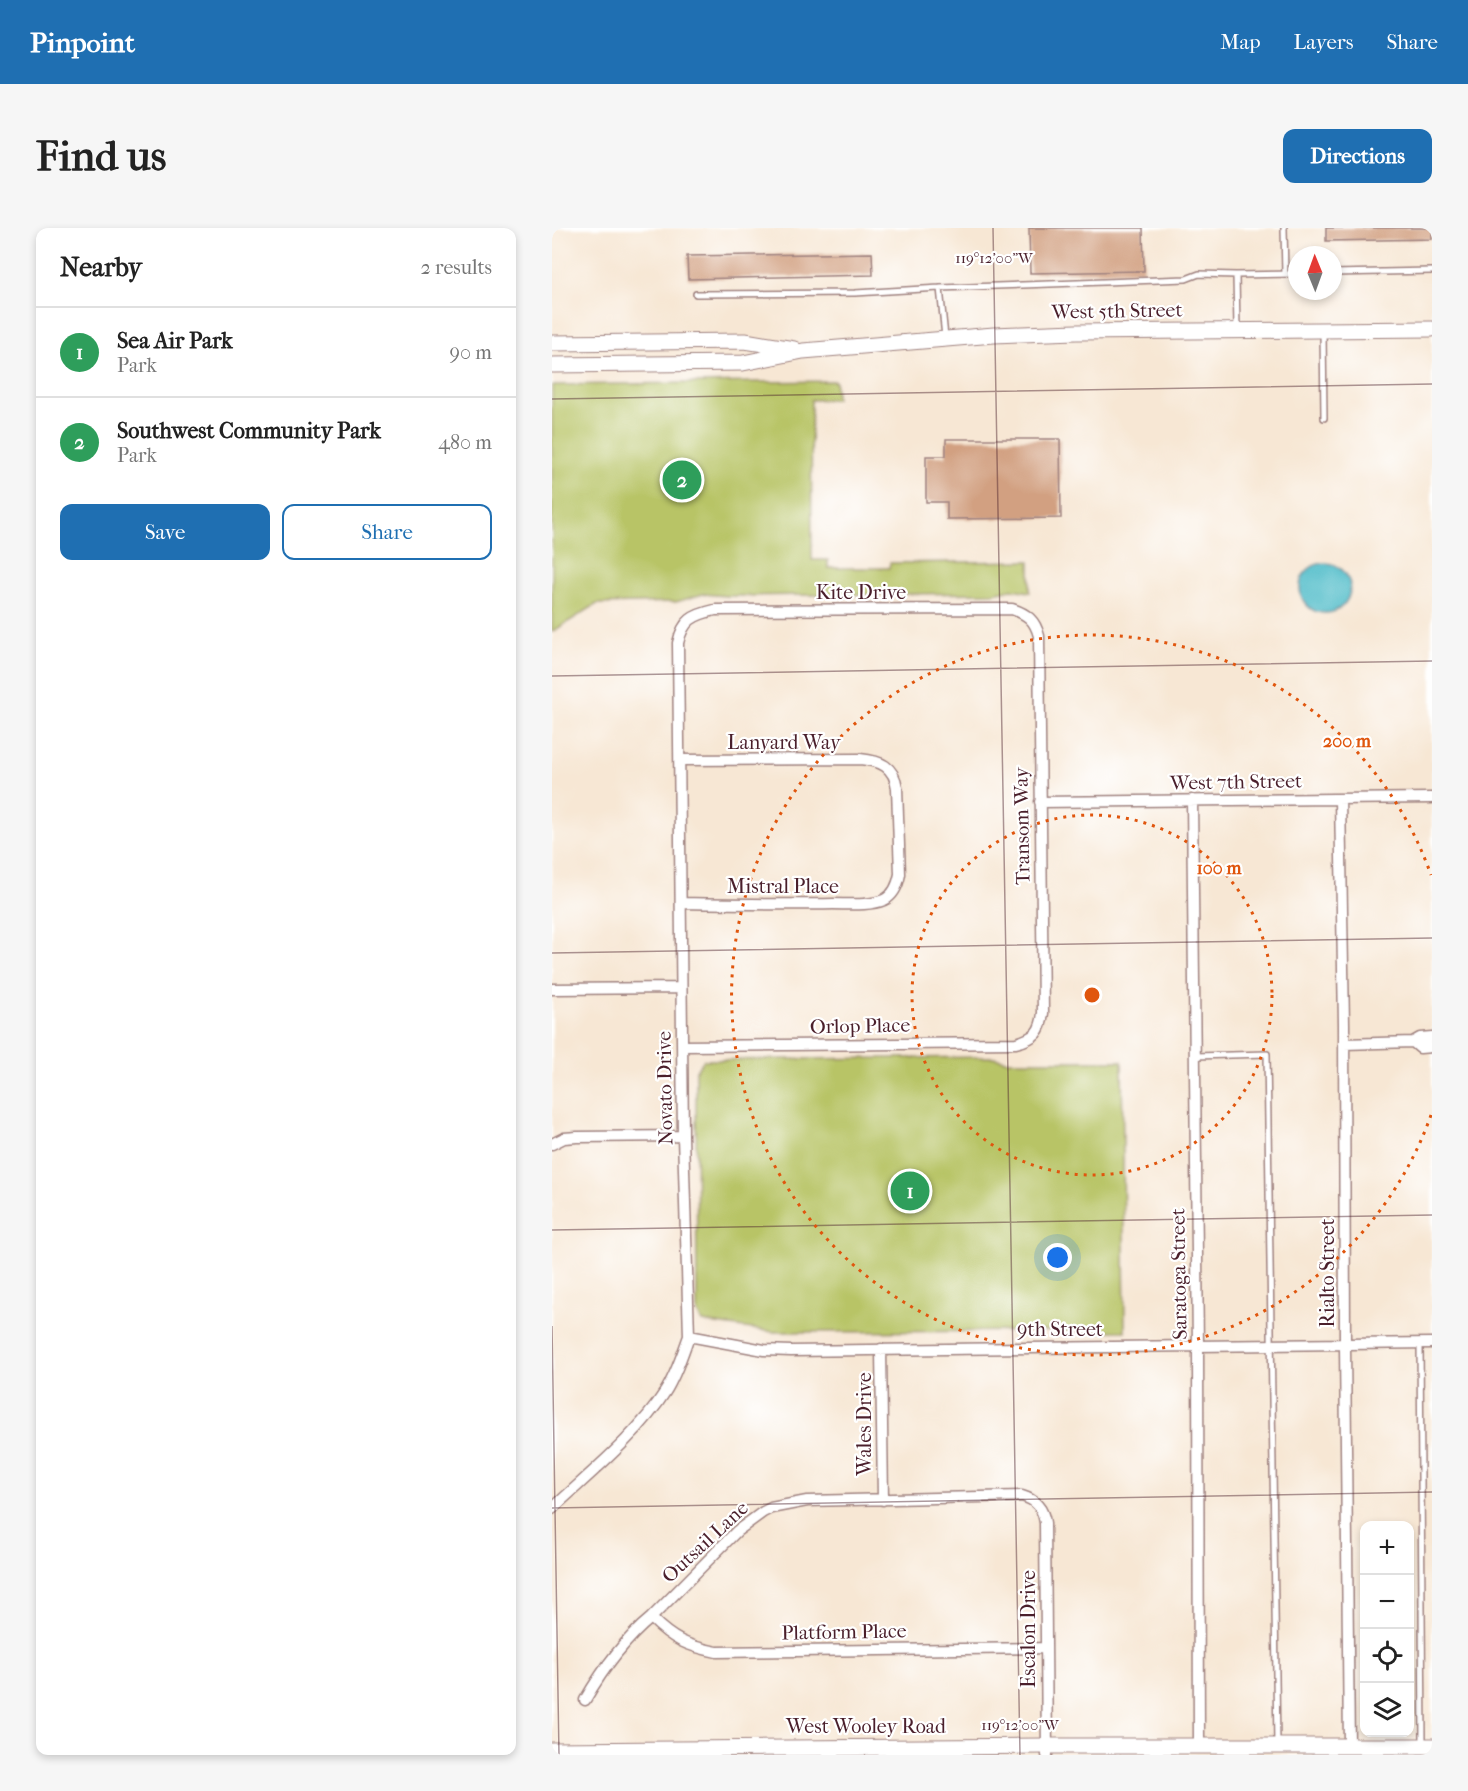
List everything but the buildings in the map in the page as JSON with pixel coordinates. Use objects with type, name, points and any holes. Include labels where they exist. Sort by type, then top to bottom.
[{"type":"main road","name":"West 5th Street","points":[[552,365],[743,363],[802,351],[945,338],[1076,332],[1432,328]]},
{"type":"main road","name":"West 5th Street","points":[[552,342],[745,341],[802,351]]},
{"type":"main road","name":"West Wooley Road","points":[[552,1750],[1047,1751],[1199,1747],[1427,1746]]},
{"type":"street","name":"Kite Drive","points":[[691,618],[715,610],[1000,609],[1012,609],[1031,618]]},
{"type":"street","name":"Novato Drive","points":[[552,1509],[653,1410],[678,1368],[689,1336],[683,1136],[678,643],[681,631],[691,618]]},
{"type":"street","name":"Transom Way","points":[[1031,618],[1039,636],[1043,1012],[1042,1024],[1035,1035]]},
{"type":"street","name":"Lanyard Way","points":[[680,760],[860,759],[887,766],[896,778],[900,874],[899,883],[894,892],[885,899]]},
{"type":"street","name":"West 7th Street","points":[[1040,802],[1432,798]]},
{"type":"street","name":"Rialto Street","points":[[1340,799],[1349,1747]]},
{"type":"street","name":"Saratoga Street","points":[[1192,800],[1198,1346],[1199,1747]]},
{"type":"street","name":"Mistral Place","points":[[681,903],[849,904],[877,902],[885,899]]},
{"type":"street","points":[[552,989],[681,988]]},
{"type":"street","name":"Orlop Place","points":[[682,1046],[1016,1042],[1027,1040],[1035,1035]]},
{"type":"street","points":[[1344,1044],[1413,1042],[1420,1038],[1432,1037]]},
{"type":"street","points":[[1413,1042],[1420,1048],[1432,1047]]},
{"type":"street","points":[[552,1144],[564,1138],[577,1137],[683,1136]]},
{"type":"street","name":"9th Street","points":[[689,1336],[764,1350],[791,1351],[1432,1343]]},
{"type":"street","name":"Wales Drive","points":[[881,1349],[883,1500]]},
{"type":"street","name":"Outsail Lane","points":[[585,1700],[600,1675],[636,1630],[651,1618],[737,1532],[763,1512],[783,1505],[807,1501],[1022,1496],[1038,1505]]},
{"type":"street","name":"Escalon Drive","points":[[1038,1505],[1044,1514],[1046,1523],[1047,1751]]},
{"type":"street","name":"Platform Place","points":[[651,1618],[667,1633],[683,1642],[717,1652],[1046,1648]]},
{"type":"lane","points":[[696,294],[855,293],[1186,279],[1199,274],[1285,274],[1284,228]]},
{"type":"lane","points":[[1342,273],[1432,271]]},
{"type":"lane","points":[[1236,275],[1237,330]]},
{"type":"lane","points":[[940,288],[945,338]]},
{"type":"lane","points":[[1323,329],[1324,418]]},
{"type":"lane","points":[[1195,1056],[1267,1054],[1277,1748]]},
{"type":"lane","points":[[1420,1343],[1427,1746]]},
{"type":"green space","points":[[835,381],[836,399],[811,400],[812,560],[828,560],[828,568],[889,568],[890,563],[1030,561],[1030,592],[1012,589],[993,593],[727,596],[703,594],[676,602],[597,604],[552,632],[552,385]]},
{"type":"green space","points":[[994,1057],[1009,1061],[1122,1061],[1125,1331],[774,1332],[702,1322],[697,1312],[696,1070],[704,1060]]},
{"type":"water","points":[[1325,563],[1334,565],[1345,574],[1350,588],[1348,597],[1339,608],[1325,613],[1316,611],[1305,602],[1300,588],[1302,579],[1311,568]]},
{"type":"place","name":"Southwest Community Park","points":[[682,480]]},
{"type":"place","name":"Sea Air Park","points":[[910,1191]]}]
